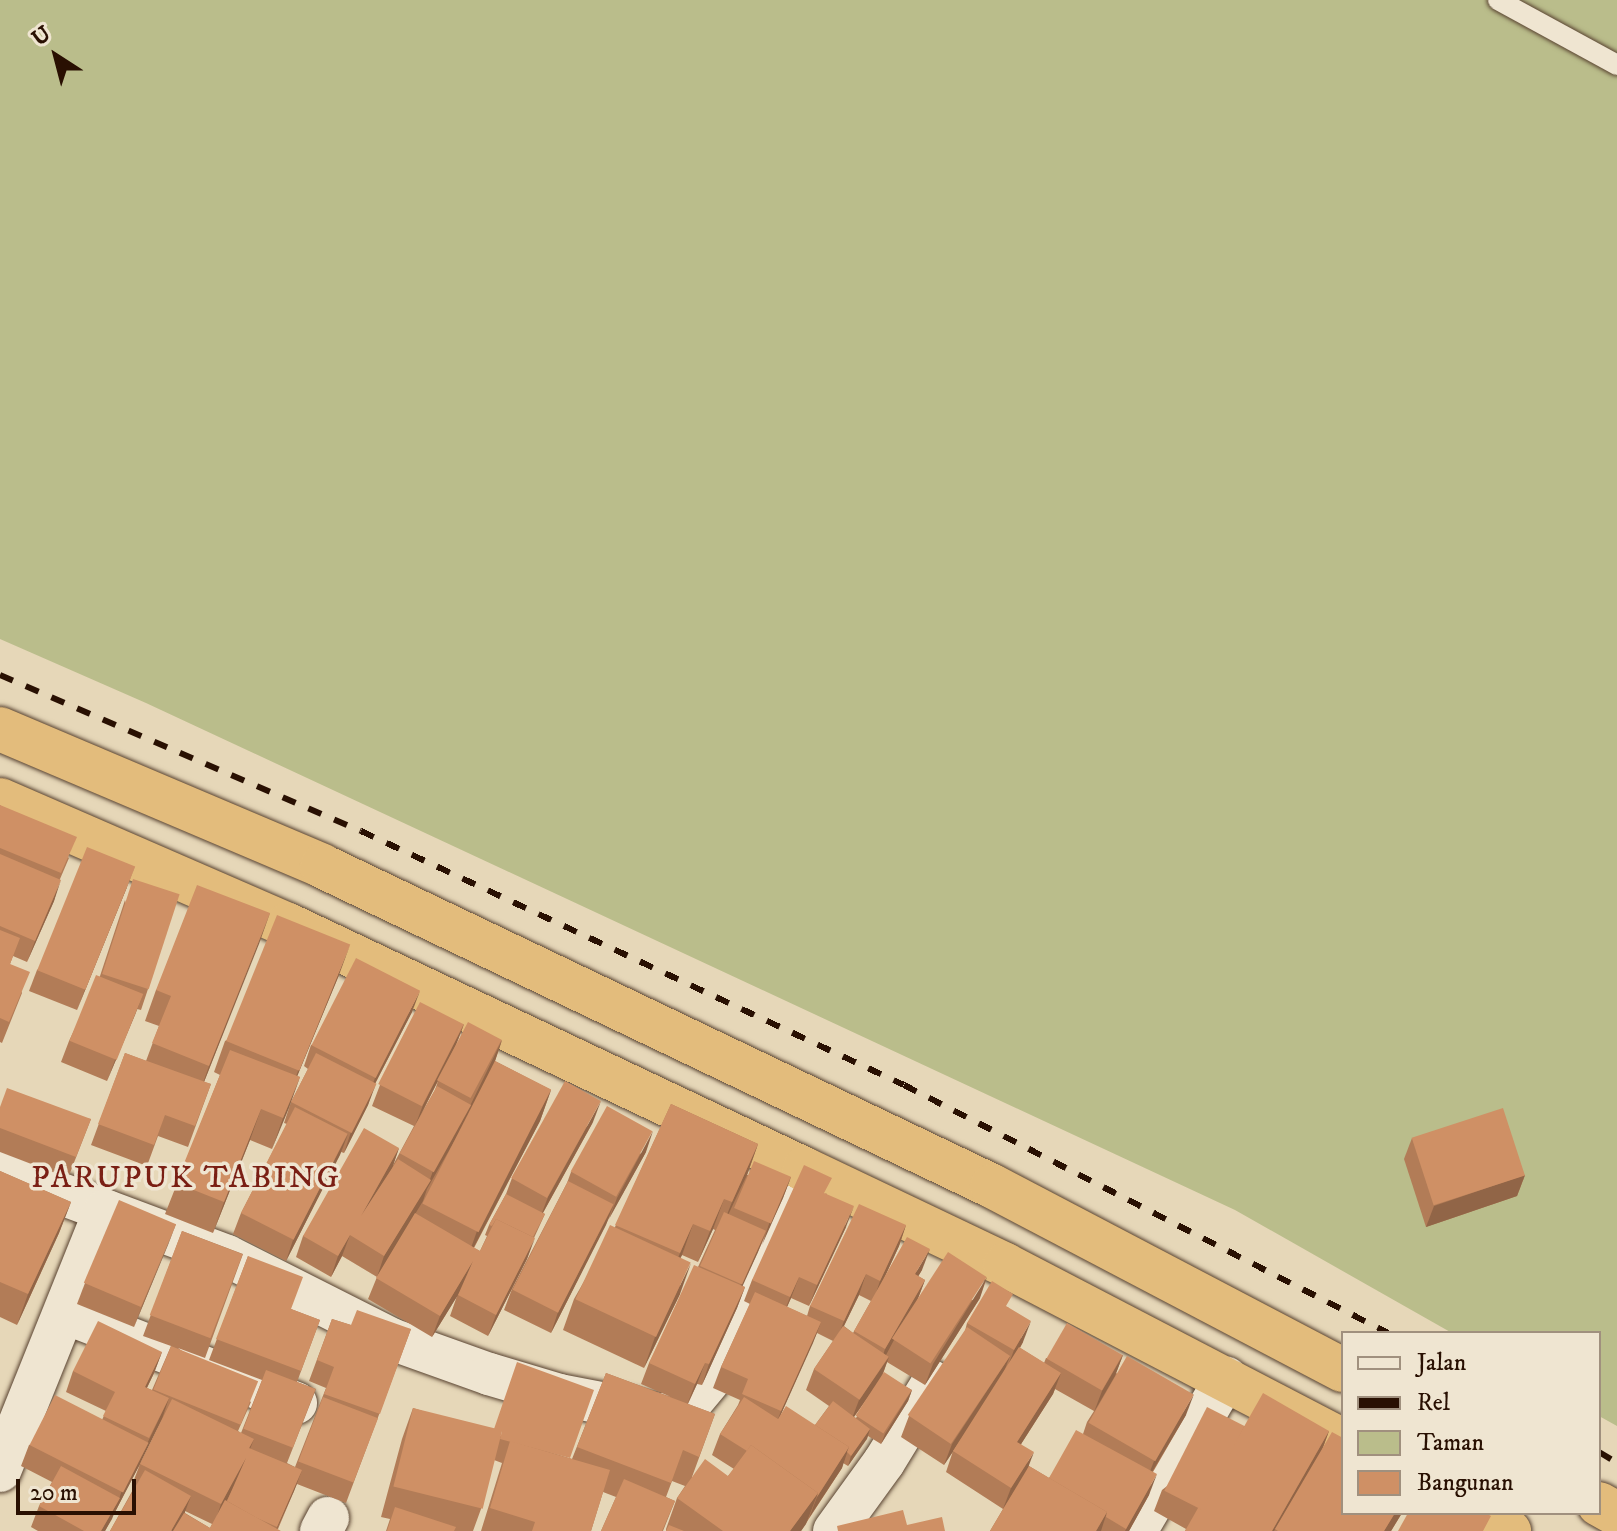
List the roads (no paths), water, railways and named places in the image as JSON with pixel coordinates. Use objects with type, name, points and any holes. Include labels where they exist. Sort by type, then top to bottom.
[{"type":"highway","points":[[0,729],[322,866],[992,1186],[1341,1369]]},
{"type":"highway","points":[[0,800],[288,925],[804,1169],[1005,1265],[1341,1440]]},
{"type":"highway","points":[[288,925],[322,866]]},
{"type":"street","points":[[0,1171],[227,1256],[391,1339],[546,1391],[664,1415],[689,1405],[714,1375],[739,1305],[804,1169]]},
{"type":"street","points":[[0,1471],[105,1210]]},
{"type":"street","points":[[981,1305],[1005,1265]]},
{"type":"street","points":[[65,1313],[296,1403]]},
{"type":"street","points":[[834,1531],[884,1462],[957,1344]]},
{"type":"street","points":[[1136,1531],[1226,1378]]},
{"type":"lane","points":[[1498,0],[1617,65]]},
{"type":"railway","points":[[0,675],[361,831],[904,1085],[1384,1331]]},
{"type":"railway","points":[[1601,1453],[1617,1463]]},
{"type":"district","name":"PARUPUK TABING","points":[[186,1178]]}]
